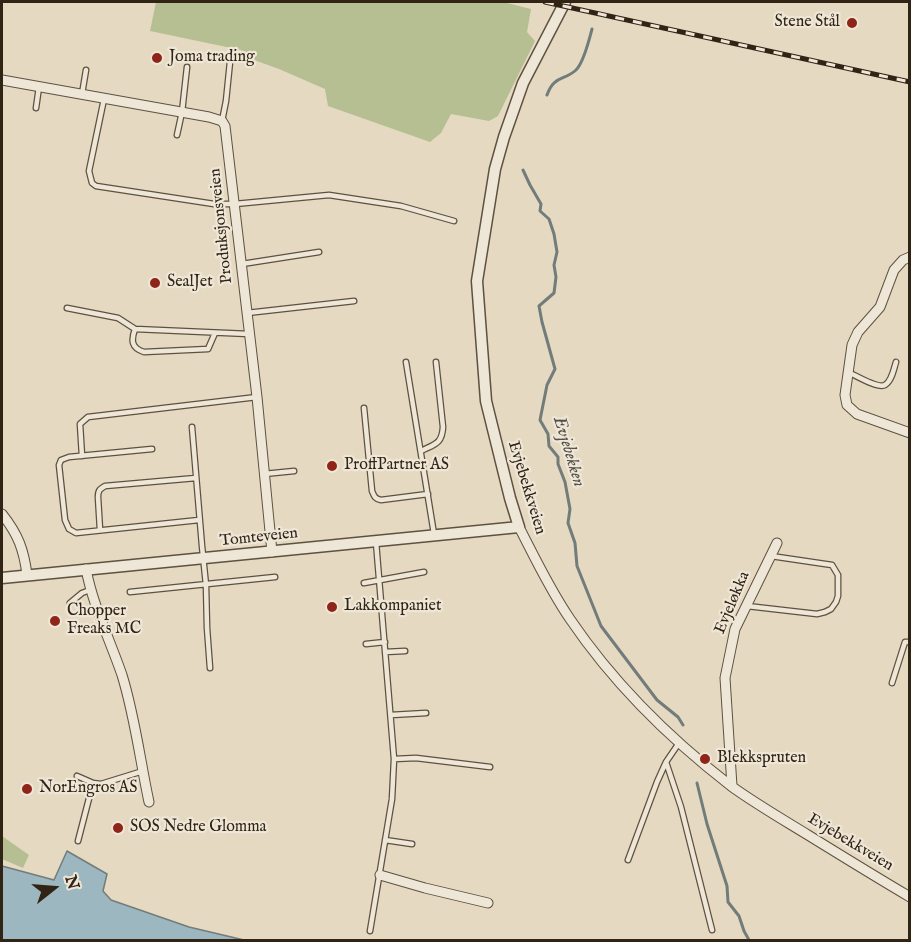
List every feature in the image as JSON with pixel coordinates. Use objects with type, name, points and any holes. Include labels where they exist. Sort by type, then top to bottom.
[{"type":"street","name":"Evjebekkveien","points":[[565,2],[523,83],[504,137],[495,170],[477,281],[486,401],[519,527],[553,592],[608,671],[679,743],[763,808],[909,897]]},
{"type":"street","points":[[2,81],[222,121]]},
{"type":"street","name":"Produksjonsveien","points":[[222,121],[228,136],[272,552]]},
{"type":"street","points":[[909,256],[894,270],[880,307],[858,332],[852,345],[845,395],[847,405],[857,414],[909,433]]},
{"type":"street","points":[[2,514],[22,546],[27,575]]},
{"type":"street","name":"Tomteveien","points":[[2,578],[519,527]]},
{"type":"street","name":"Evjeløkka","points":[[732,786],[725,678],[735,629],[777,543]]},
{"type":"street","points":[[86,569],[90,590],[111,643],[128,696],[136,727],[149,802]]},
{"type":"street","points":[[380,875],[488,903]]},
{"type":"lane","points":[[222,121],[230,62]]},
{"type":"lane","points":[[177,135],[187,67]]},
{"type":"lane","points":[[82,94],[86,70]]},
{"type":"lane","points":[[36,108],[39,87]]},
{"type":"lane","points":[[104,99],[89,171],[90,178],[96,186],[214,204],[329,195],[401,206],[453,221]]},
{"type":"lane","points":[[242,264],[319,252]]},
{"type":"lane","points":[[247,313],[354,301]]},
{"type":"lane","points":[[67,308],[118,318],[135,329],[250,334]]},
{"type":"lane","points":[[135,329],[131,339],[133,345],[144,352],[207,349],[215,333]]},
{"type":"lane","points":[[406,362],[434,536]]},
{"type":"lane","points":[[421,451],[443,437],[436,362]]},
{"type":"lane","points":[[848,372],[874,385],[885,385],[890,379],[896,362]]},
{"type":"lane","points":[[82,456],[80,424],[88,417],[257,397]]},
{"type":"lane","points":[[364,408],[374,496],[381,500],[428,494]]},
{"type":"lane","points":[[192,427],[207,585],[210,668]]},
{"type":"lane","points":[[152,449],[61,460],[59,465],[65,520],[69,529],[76,533],[200,520]]},
{"type":"lane","points":[[264,474],[294,471]]},
{"type":"lane","points":[[100,530],[98,497],[100,488],[196,478]]},
{"type":"lane","points":[[370,931],[392,799],[394,759],[376,542]]},
{"type":"lane","points":[[747,606],[817,614],[831,609],[836,602],[838,575],[832,565],[771,556]]},
{"type":"lane","points":[[364,583],[424,572]]},
{"type":"lane","points":[[130,592],[275,577]]},
{"type":"lane","points":[[70,603],[82,593],[90,590]]},
{"type":"lane","points":[[366,644],[385,642]]},
{"type":"lane","points":[[892,683],[905,642],[909,642]]},
{"type":"lane","points":[[385,652],[405,651]]},
{"type":"lane","points":[[390,715],[426,713]]},
{"type":"lane","points":[[628,860],[657,782],[666,762],[679,743]]},
{"type":"lane","points":[[394,759],[416,758],[490,767]]},
{"type":"lane","points":[[666,762],[681,807],[712,930]]},
{"type":"lane","points":[[77,776],[101,784],[143,771]]},
{"type":"lane","points":[[78,841],[93,783]]},
{"type":"lane","points":[[385,840],[412,844]]},
{"type":"green space","points":[[156,2],[503,2],[531,9],[527,32],[535,41],[498,116],[489,121],[451,114],[441,133],[430,142],[328,106],[325,89],[243,56],[241,50],[150,31]]},
{"type":"green space","points":[[2,836],[29,855],[23,868],[2,859]]},
{"type":"water","points":[[67,851],[107,874],[103,891],[111,900],[189,927],[244,940],[2,940],[2,866],[54,880]]},
{"type":"waterway","name":"Evjebekken","points":[[547,95],[556,81],[572,73],[579,66],[592,29]]},
{"type":"waterway","name":"Evjebekken","points":[[523,170],[541,204],[540,211],[549,219],[557,252],[554,265],[556,277],[554,293],[539,306],[555,369],[547,385],[540,420],[548,434],[549,446],[558,457],[558,464],[565,482],[570,509],[568,523],[575,543],[577,566],[601,626],[657,700],[678,717],[683,725]]},
{"type":"waterway","name":"Evjebekken","points":[[697,783],[707,824],[727,886],[728,902],[739,916],[749,940]]},
{"type":"railway","points":[[545,2],[910,82]]},
{"type":"place","name":"Stene Stål","points":[[852,23]]},
{"type":"place","name":"Joma trading","points":[[157,58]]},
{"type":"place","name":"SealJet","points":[[155,283]]},
{"type":"place","name":"ProffPartner AS","points":[[332,466]]},
{"type":"place","name":"Lakkompaniet","points":[[332,607]]},
{"type":"place","name":"Chopper Freaks MC","points":[[55,621]]},
{"type":"place","name":"Blekkspruten","points":[[705,759]]},
{"type":"place","name":"NorEngros AS","points":[[27,789]]},
{"type":"place","name":"SOS Nedre Glomma","points":[[118,828]]}]
